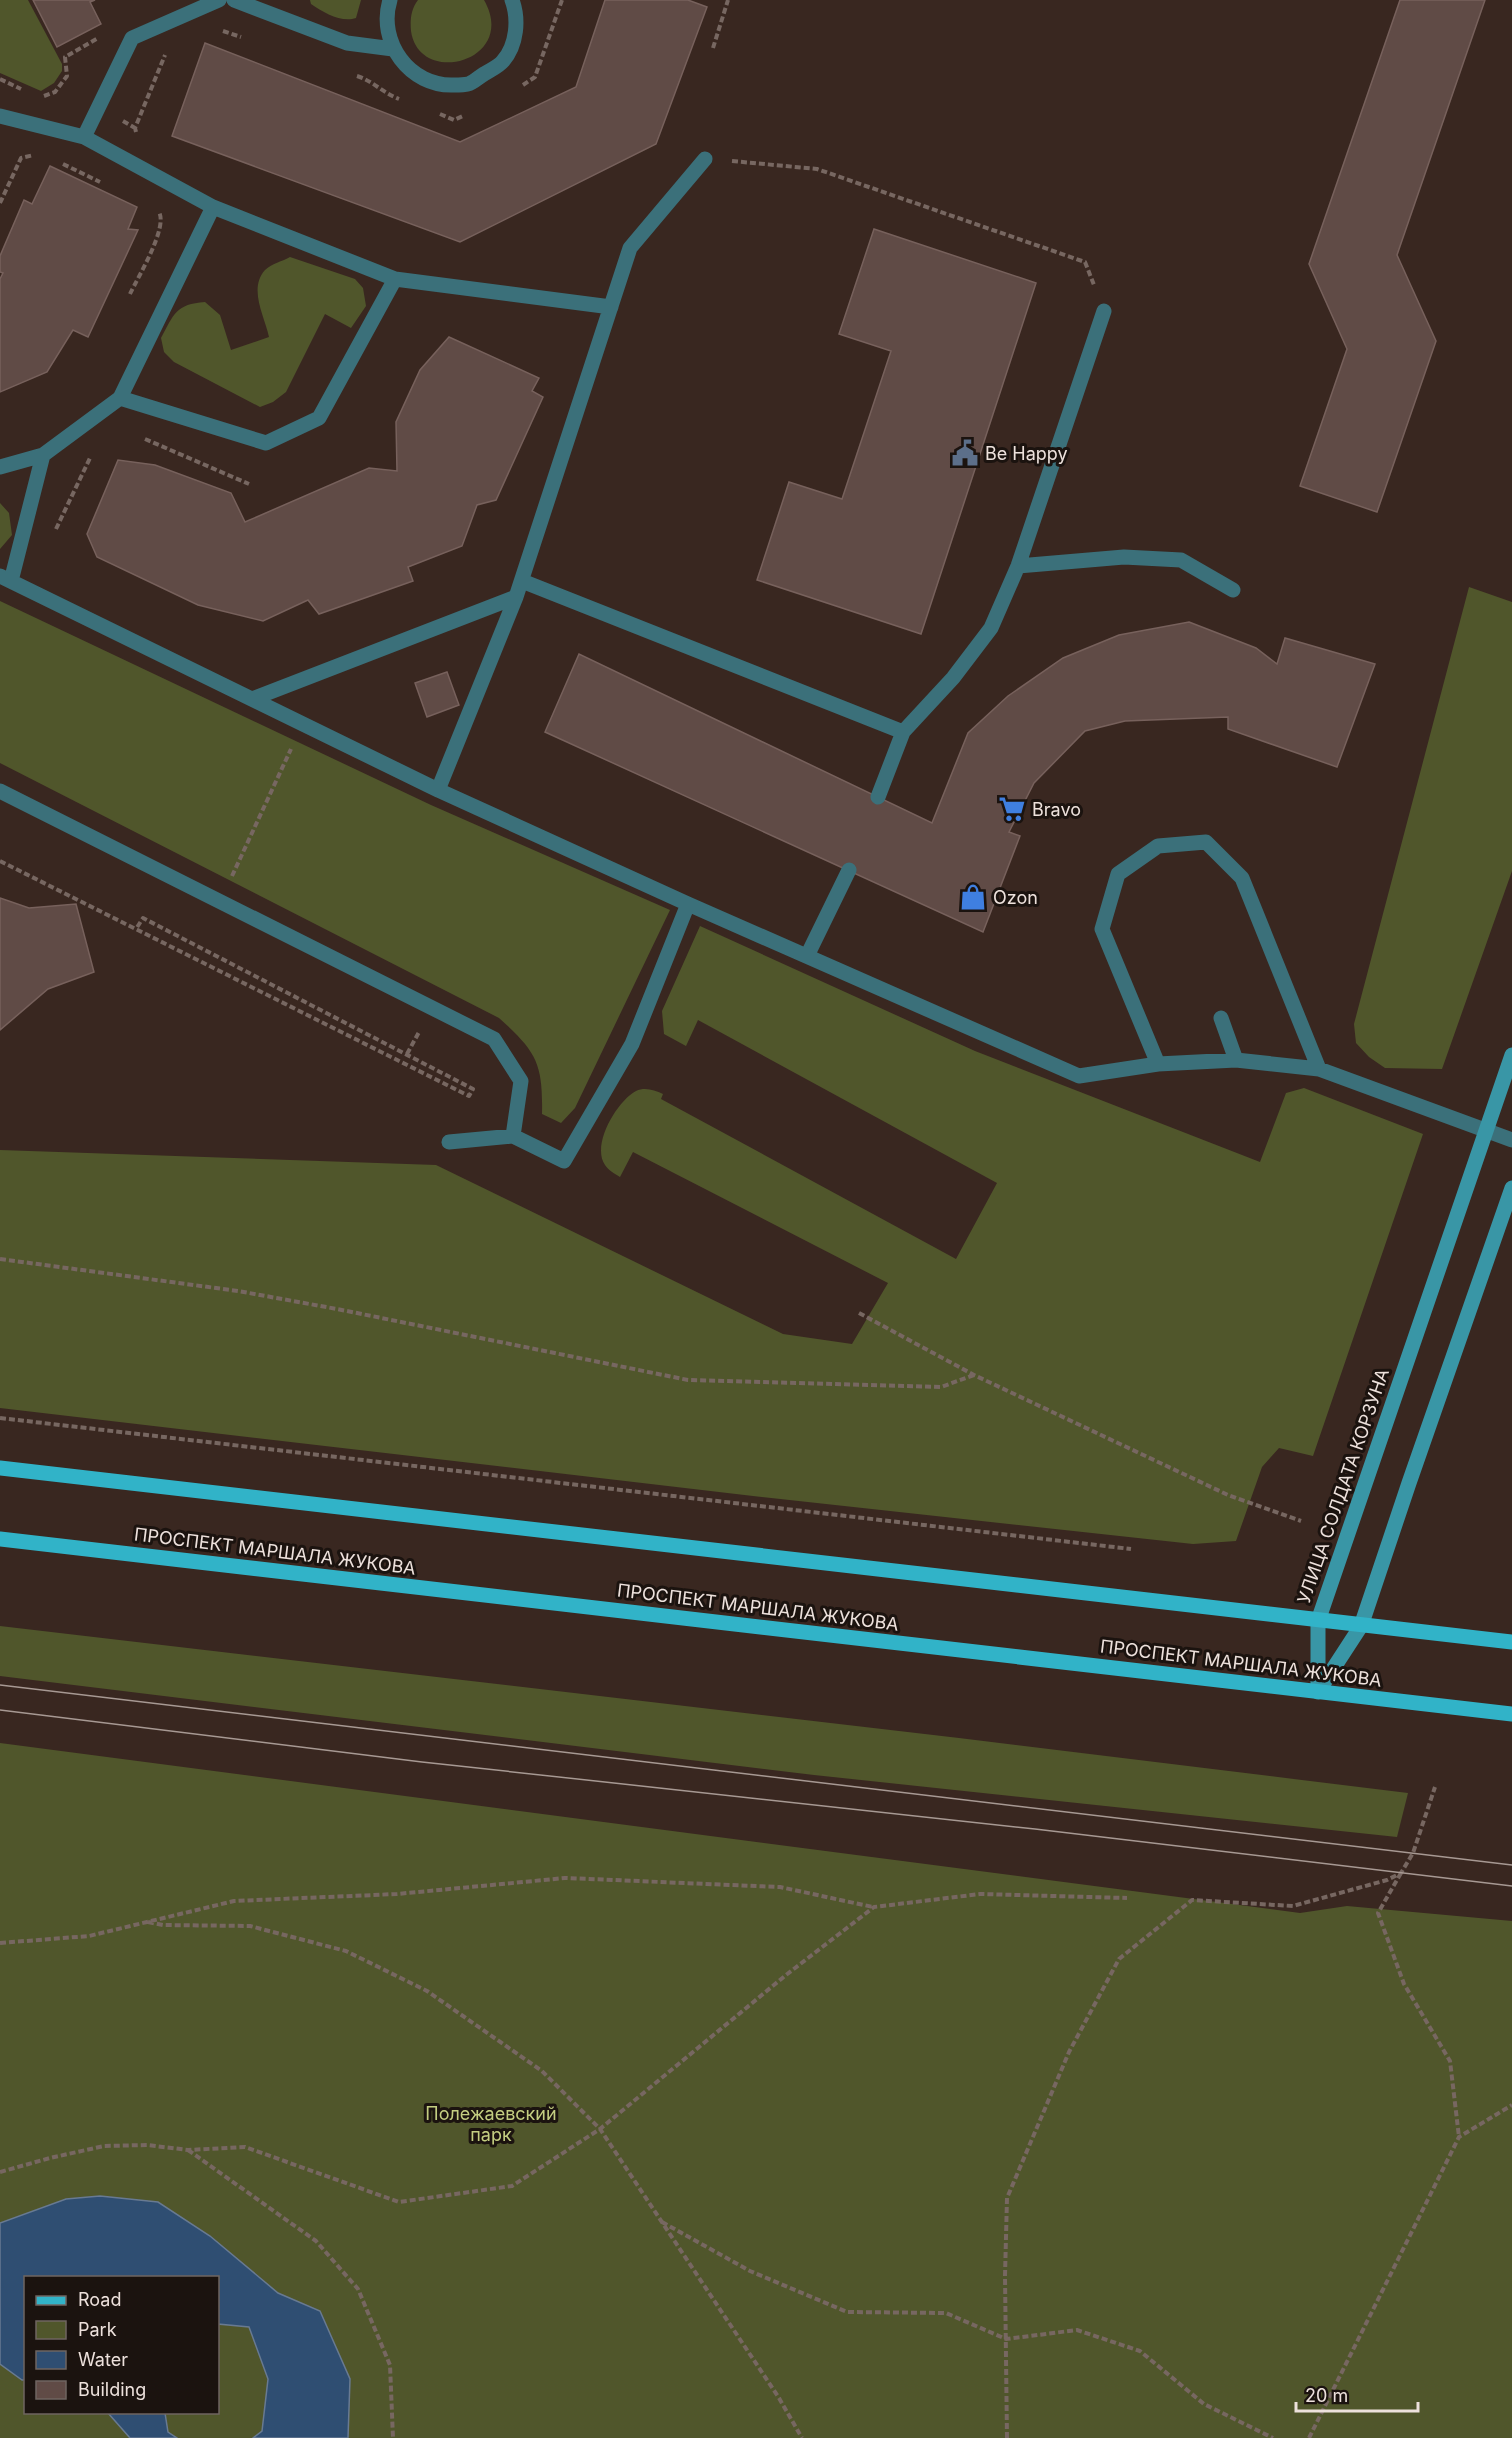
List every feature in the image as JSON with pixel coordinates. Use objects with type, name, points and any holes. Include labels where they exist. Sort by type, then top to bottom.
[{"type":"main road","points":[[0,1468],[1512,1642]]},
{"type":"main road","name":"ПРОСПЕКТ МАРШАЛА ЖУКОВА","points":[[0,1539],[1512,1714]]},
{"type":"street","name":"УЛИЦА СОЛДАТА КОРЗУНА","points":[[1318,1692],[1318,1621],[1512,1055]]},
{"type":"street","points":[[1318,1692],[1361,1626],[1412,1472],[1512,1188]]},
{"type":"lane","points":[[84,137],[132,38],[219,0]]},
{"type":"lane","points":[[234,0],[347,43],[393,49]]},
{"type":"lane","points":[[390,0],[386,23],[393,49],[415,75],[442,86],[468,84],[502,62],[512,46],[516,28],[517,4]]},
{"type":"lane","points":[[2,121],[84,137],[213,207],[395,279],[611,307]]},
{"type":"lane","points":[[438,790],[516,597],[630,248],[705,159]]},
{"type":"lane","points":[[0,467],[43,455],[120,398],[213,207]]},
{"type":"lane","points":[[120,398],[266,443],[319,418],[395,279]]},
{"type":"lane","points":[[878,797],[903,732],[953,678],[991,628],[1018,566],[1104,311]]},
{"type":"lane","points":[[43,455],[6,579],[438,790],[688,904],[1079,1076],[1158,1065],[1236,1060],[1319,1069],[1512,1140]]},
{"type":"lane","points":[[1018,566],[1124,557],[1180,560],[1233,591]]},
{"type":"lane","points":[[522,580],[903,732]]},
{"type":"lane","points":[[252,699],[516,597]]},
{"type":"lane","points":[[0,791],[494,1039],[521,1082],[513,1136]]},
{"type":"lane","points":[[1158,1065],[1102,929],[1118,874],[1158,846],[1206,842],[1242,878],[1319,1069]]},
{"type":"lane","points":[[807,956],[849,870]]},
{"type":"lane","points":[[449,1142],[513,1136],[564,1161],[632,1044],[688,904]]},
{"type":"lane","points":[[1221,1018],[1236,1060]]},
{"type":"path","points":[[516,89],[536,77],[562,0]]},
{"type":"path","points":[[713,48],[728,0]]},
{"type":"path","points":[[214,28],[248,39]]},
{"type":"path","points":[[39,98],[55,92],[67,76],[65,57],[102,36]]},
{"type":"path","points":[[136,135],[135,128],[168,49]]},
{"type":"path","points":[[348,73],[370,80],[385,94],[405,101]]},
{"type":"path","points":[[0,80],[24,90]]},
{"type":"path","points":[[435,112],[454,120],[465,115]]},
{"type":"path","points":[[0,203],[21,158],[38,155]]},
{"type":"path","points":[[705,159],[817,169],[1084,261],[1104,311]]},
{"type":"path","points":[[55,160],[106,185]]},
{"type":"path","points":[[130,294],[161,230],[162,217],[157,209]]},
{"type":"path","points":[[140,436],[249,484]]},
{"type":"path","points":[[52,539],[91,456]]},
{"type":"path","points":[[220,902],[303,723]]},
{"type":"path","points":[[0,861],[136,930],[469,1096],[473,1089],[143,918],[136,930]]},
{"type":"path","points":[[407,1054],[421,1029]]},
{"type":"path","points":[[0,1259],[238,1291],[688,1380],[941,1387],[974,1375]]},
{"type":"path","points":[[859,1313],[974,1375],[1228,1495],[1301,1521]]},
{"type":"path","points":[[0,1418],[1131,1549]]},
{"type":"path","points":[[1435,1787],[1413,1853],[1378,1913],[1404,1984],[1450,2061],[1459,2137]]},
{"type":"path","points":[[1007,2438],[1007,2198],[1069,2052],[1119,1959],[1192,1900],[1293,1906],[1387,1880],[1401,1873]]},
{"type":"path","points":[[0,1943],[89,1936],[234,1901],[397,1894],[565,1878],[780,1887],[874,1907],[980,1894],[1127,1898]]},
{"type":"path","points":[[0,2172],[104,2146],[147,2145],[188,2150],[245,2147],[399,2202],[512,2186],[600,2129],[786,1975],[874,1907]]},
{"type":"path","points":[[148,1922],[163,1925],[250,1926],[346,1951],[437,1998],[542,2071],[600,2129],[779,2398],[802,2438]]},
{"type":"path","points":[[1309,2438],[1459,2137],[1512,2105]]},
{"type":"path","points":[[188,2150],[316,2241],[358,2289],[390,2365],[393,2438]]},
{"type":"path","points":[[662,2222],[750,2271],[847,2312],[946,2313],[1006,2339],[1077,2330],[1140,2351],[1204,2404],[1273,2438]]},
{"type":"green space","points":[[0,0],[28,0],[62,64],[62,71],[54,83],[41,91],[0,73]]},
{"type":"green space","points":[[310,0],[361,0],[356,18],[345,19],[327,14],[311,4]]},
{"type":"green space","points":[[418,0],[484,0],[491,21],[488,39],[478,52],[464,60],[447,62],[431,59],[418,49],[411,31],[412,15]]},
{"type":"green space","points":[[290,257],[355,279],[363,288],[366,306],[351,328],[325,314],[286,392],[273,402],[260,407],[174,362],[164,352],[161,338],[173,317],[182,308],[195,303],[205,302],[220,315],[231,350],[269,337],[259,303],[260,278],[265,270]]},
{"type":"green space","points":[[0,503],[9,513],[12,535],[0,549]]},
{"type":"green space","points":[[1469,587],[1512,602],[1512,871],[1442,1069],[1385,1068],[1369,1057],[1356,1043],[1354,1024]]},
{"type":"green space","points":[[0,601],[431,805],[670,910],[575,1108],[561,1123],[542,1114],[541,1083],[535,1060],[522,1040],[499,1018],[0,763]]},
{"type":"green space","points":[[700,926],[975,1051],[1260,1162],[1286,1093],[1304,1088],[1423,1134],[1313,1456],[1279,1448],[1262,1467],[1236,1541],[1193,1544],[753,1496],[0,1408],[0,1150],[436,1165],[783,1334],[852,1344],[888,1283],[633,1152],[620,1177],[608,1169],[602,1156],[601,1146],[608,1124],[621,1104],[636,1091],[643,1089],[663,1094],[661,1099],[956,1259],[997,1183],[698,1020],[686,1046],[664,1034],[662,1011]]},
{"type":"green space","points":[[0,1626],[1408,1793],[1397,1837],[814,1775],[0,1676]]},
{"type":"green space","name":"Полежаевский парк","points":[[0,1743],[1300,1913],[1347,1906],[1512,1921],[1512,2438],[0,2438]]},
{"type":"water","points":[[100,2196],[158,2202],[210,2236],[278,2293],[320,2311],[350,2379],[348,2438],[253,2438],[262,2431],[268,2379],[249,2327],[219,2324],[219,2276],[24,2276],[24,2380],[0,2364],[0,2223],[66,2199]]},
{"type":"water","points":[[109,2414],[165,2414],[168,2432],[177,2438],[130,2438]]},
{"type":"building","points":[[33,0],[95,0],[90,2],[101,24],[57,47]]},
{"type":"building","points":[[605,0],[688,0],[707,7],[656,144],[460,242],[172,136],[205,43],[460,142],[576,87]]},
{"type":"building","points":[[1400,0],[1485,0],[1397,255],[1436,341],[1377,512],[1300,486],[1347,349],[1309,264]]},
{"type":"building","points":[[50,166],[137,207],[128,229],[138,230],[88,337],[73,330],[47,372],[0,392],[0,279],[3,273],[0,272],[0,256],[24,200],[32,204]]},
{"type":"building","points":[[874,229],[1036,283],[921,634],[757,580],[789,482],[842,499],[891,351],[839,334]]},
{"type":"building","points":[[449,337],[539,378],[532,391],[543,397],[496,500],[477,505],[462,546],[408,567],[413,581],[319,614],[308,600],[263,621],[198,605],[97,557],[87,534],[118,460],[155,465],[231,493],[245,522],[369,468],[397,471],[396,422],[420,370]]},
{"type":"building","points":[[1189,622],[1256,648],[1277,664],[1285,638],[1375,664],[1337,767],[1228,729],[1228,717],[1125,721],[1085,731],[1034,783],[1009,832],[1020,836],[983,932],[545,732],[579,654],[932,823],[968,733],[1008,696],[1063,658],[1119,635]]},
{"type":"building","points":[[447,672],[459,705],[427,717],[415,683]]},
{"type":"building","points":[[0,898],[29,908],[76,904],[94,972],[48,989],[0,1030]]},
{"type":"tram line","points":[[0,1685],[1512,1865]]},
{"type":"tram line","points":[[0,1710],[422,1762],[1035,1829],[1512,1886]]},
{"type":"place","name":"Be Happy","points":[[965,453]]},
{"type":"place","name":"Bravo","points":[[1012,809]]},
{"type":"place","name":"Ozon","points":[[973,897]]}]
